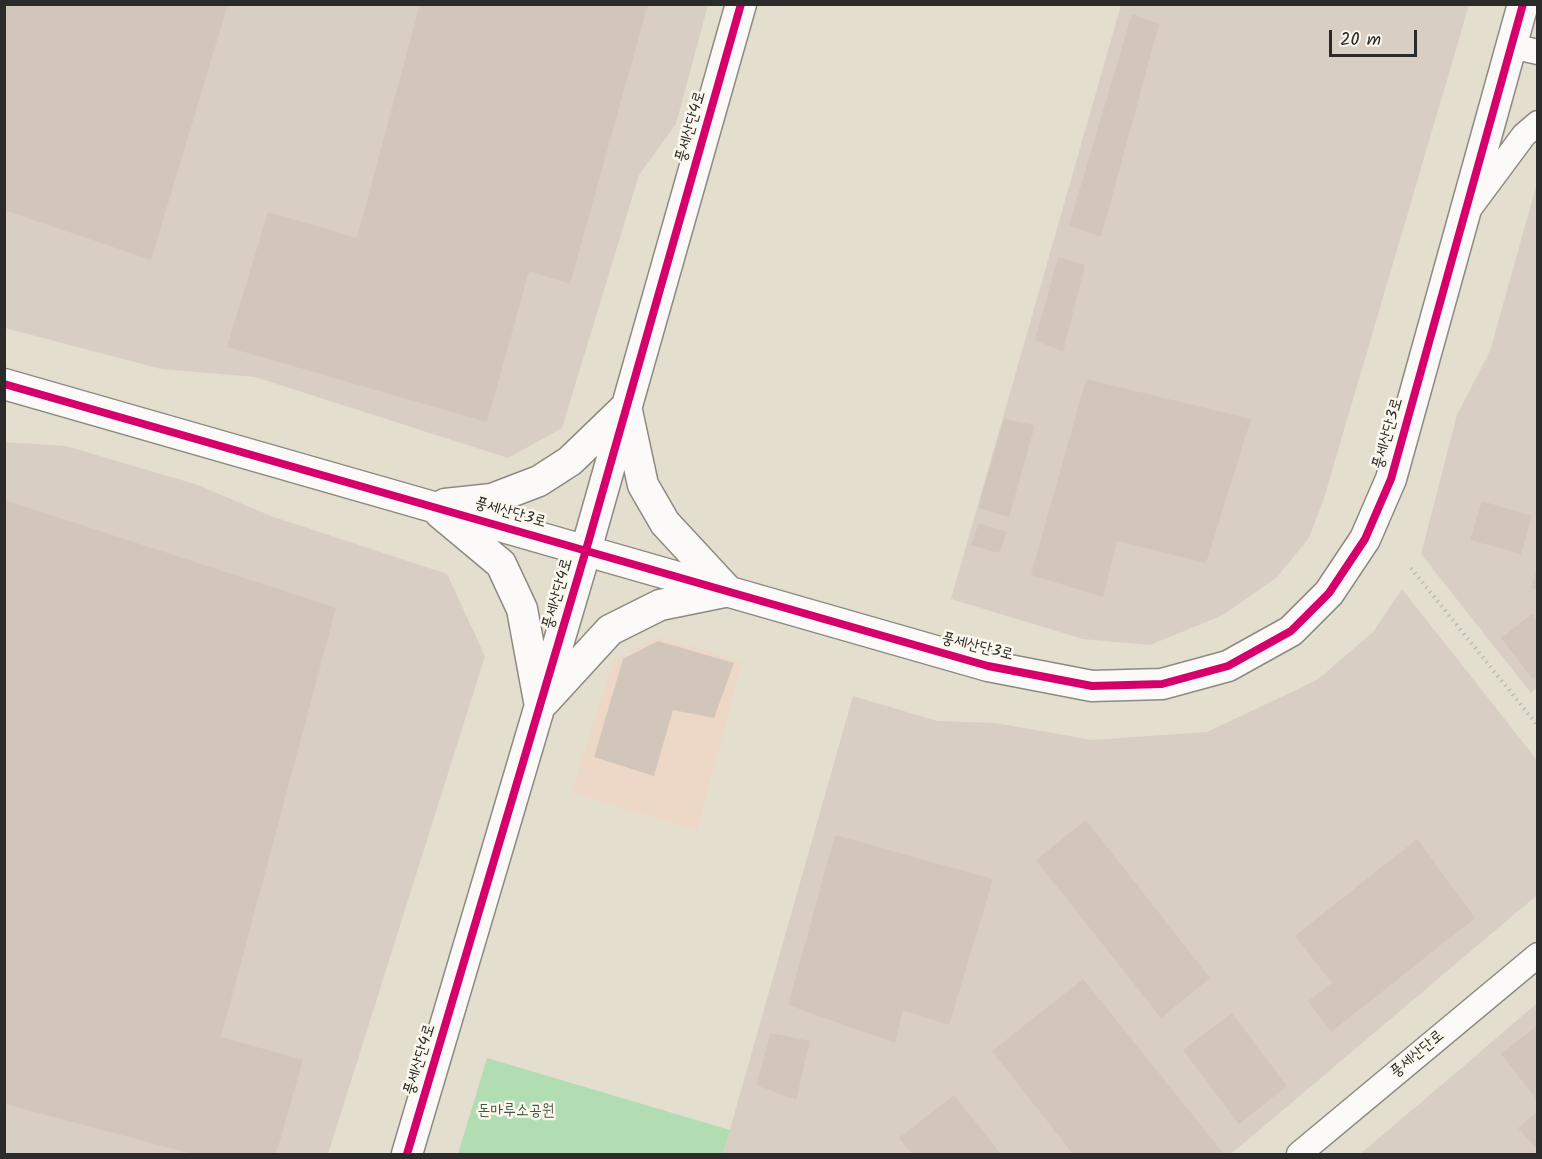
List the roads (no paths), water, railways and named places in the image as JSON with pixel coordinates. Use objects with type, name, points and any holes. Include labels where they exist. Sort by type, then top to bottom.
[{"type":"street","name":"풍세산단4로","points":[[407,1155],[586,550],[741,4]]},
{"type":"street","name":"풍세산단3로","points":[[4,384],[988,666],[1092,686],[1162,684],[1228,666],[1291,631],[1329,593],[1365,539],[1391,479],[1464,216],[1524,49],[1523,4]]},
{"type":"street","points":[[1464,216],[1524,135],[1538,123]]},
{"type":"street","points":[[430,506],[492,498],[539,482],[570,461],[626,407]]},
{"type":"street","points":[[626,407],[643,485],[664,523],[728,591]]},
{"type":"street","points":[[430,506],[501,564],[522,609],[540,706]]},
{"type":"street","points":[[540,706],[610,630],[660,605],[728,591]]},
{"type":"street","name":"풍세산단로","points":[[1299,1155],[1538,955]]},
{"type":"park label","name":"돈마루소공원","points":[[516,1112]]}]
